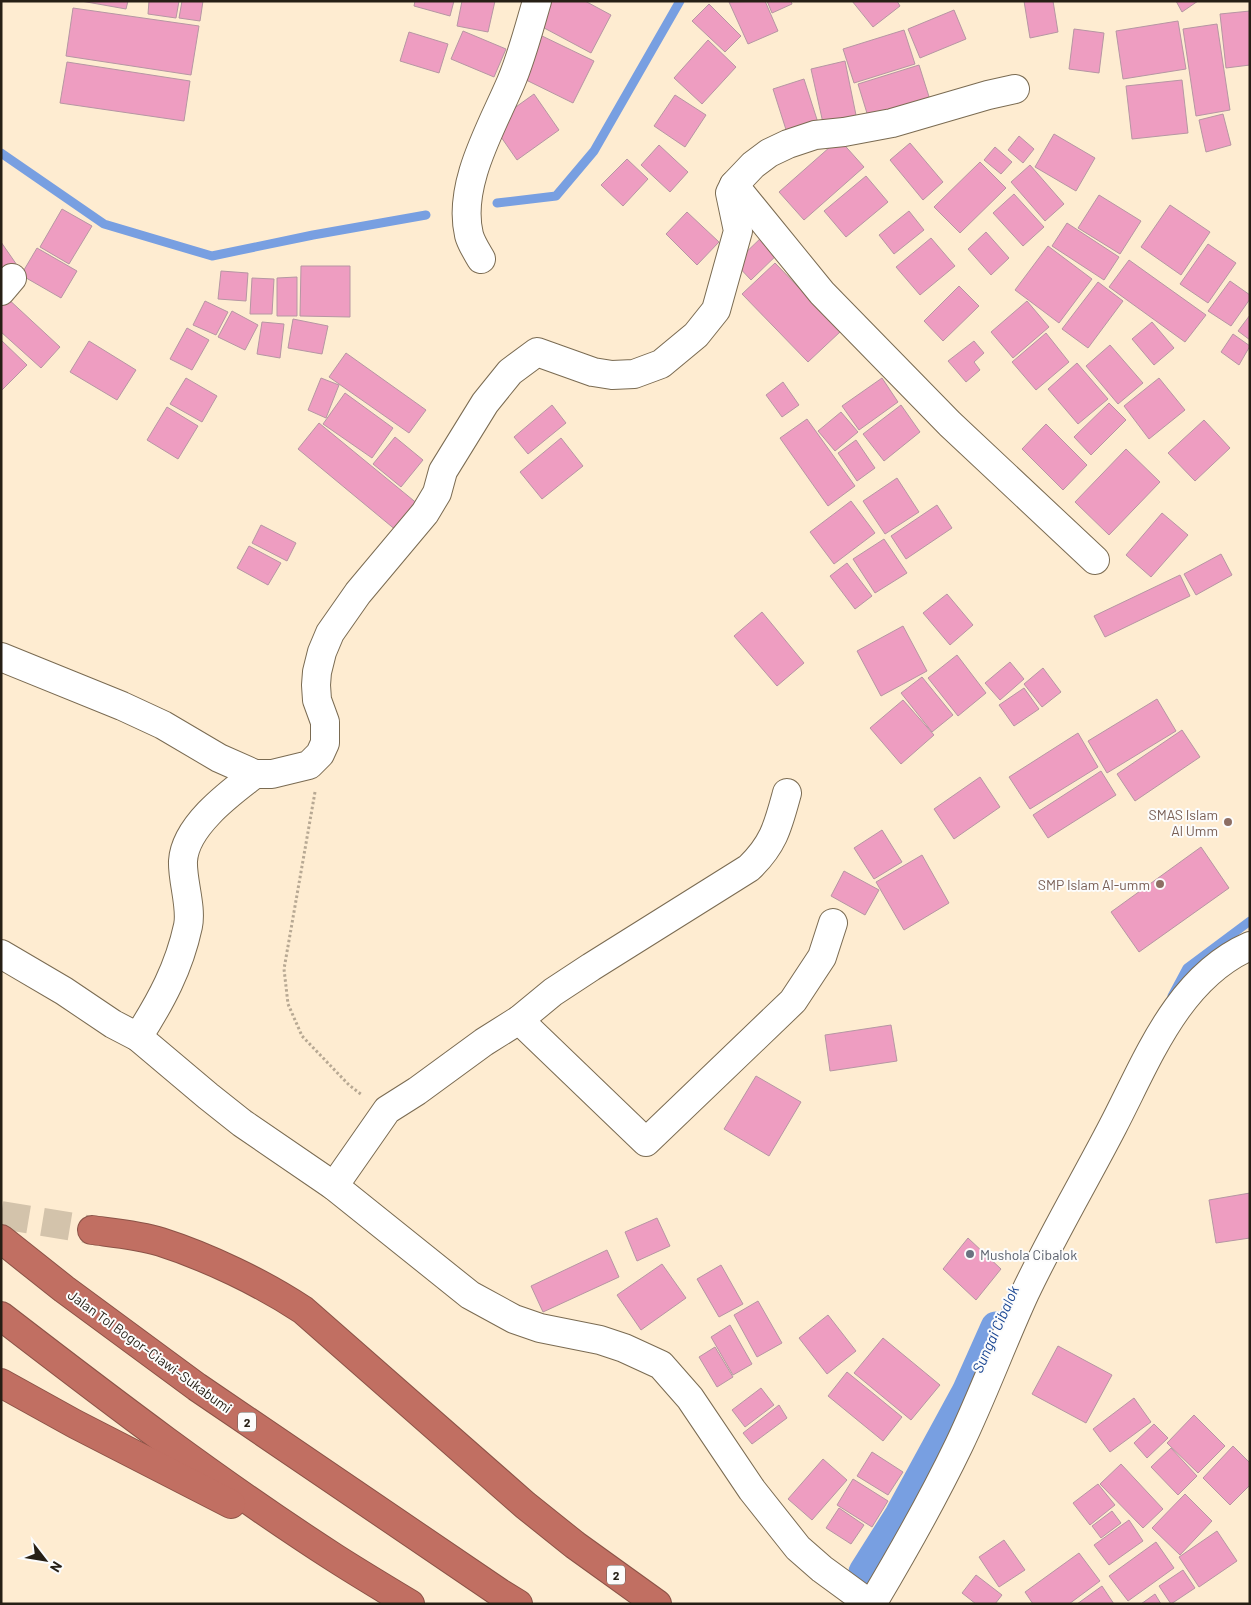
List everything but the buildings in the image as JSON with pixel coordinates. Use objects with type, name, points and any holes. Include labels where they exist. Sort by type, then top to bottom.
[{"type":"highway","name":"2","points":[[92,1230],[160,1242],[247,1278],[280,1295],[303,1310],[525,1505],[575,1545],[657,1604]]},
{"type":"highway","name":"Jalan Tol Bogor–Ciawi–Sukabumi","points":[[1,1239],[64,1289],[197,1387],[509,1598]]},
{"type":"highway","points":[[1,1316],[101,1393],[212,1474],[335,1558],[410,1604]]},
{"type":"highway","points":[[1,1383],[75,1424],[335,1558]]},
{"type":"street","points":[[481,259],[469,237],[466,220],[467,201],[479,157],[512,80],[537,1]]},
{"type":"street","points":[[1,657],[154,721],[219,758],[255,774],[272,774],[309,765],[320,754],[324,743],[325,722],[317,700],[317,672],[322,652],[330,633],[358,593],[425,513],[437,493],[443,471],[485,403],[510,372],[537,352],[593,372],[612,375],[634,374],[660,364],[696,335],[716,310],[738,231],[730,193],[734,185],[753,165],[769,153],[815,135],[844,132],[892,122],[1015,89]]},
{"type":"street","points":[[734,185],[829,300],[950,424],[1095,560]]},
{"type":"street","points":[[138,1037],[161,1000],[178,964],[189,923],[183,860],[189,841],[214,807],[255,774]]},
{"type":"street","points":[[334,1186],[387,1110],[519,1020],[553,992],[749,868],[763,855],[772,840],[780,821],[787,793]]},
{"type":"street","points":[[519,1020],[646,1142],[793,1001],[822,957],[833,922]]},
{"type":"street","points":[[1,954],[64,991],[113,1024],[138,1037],[236,1117],[334,1186],[470,1294],[514,1319],[540,1328],[600,1340],[624,1348],[660,1365],[673,1377],[690,1398],[752,1490],[784,1531],[810,1560],[867,1601],[902,1554],[948,1468],[1047,1248],[1113,1126],[1159,1035],[1184,1001],[1207,975],[1223,961],[1250,946]]},
{"type":"path","points":[[320,754],[312,818],[284,970],[288,1004],[302,1036],[349,1085],[369,1100],[387,1110]]},
{"type":"waterway","points":[[497,203],[556,196],[594,151],[680,1]]},
{"type":"waterway","points":[[1,153],[104,224],[212,256],[313,235],[426,215]]},
{"type":"waterway","name":"Sungai Cibalok","points":[[1172,996],[1187,968],[1250,921]]},
{"type":"waterway","name":"Sungai Cibalok","points":[[864,1572],[900,1515],[967,1392],[996,1327]]},
{"type":"tunnel","points":[[1,1215],[92,1230]]},
{"type":"place","name":"SMAS Islam Al Umm","points":[[1228,822]]},
{"type":"place","name":"SMP Islam Al-umm","points":[[1160,884]]},
{"type":"place","name":"Mushola Cibalok","points":[[970,1254]]}]
